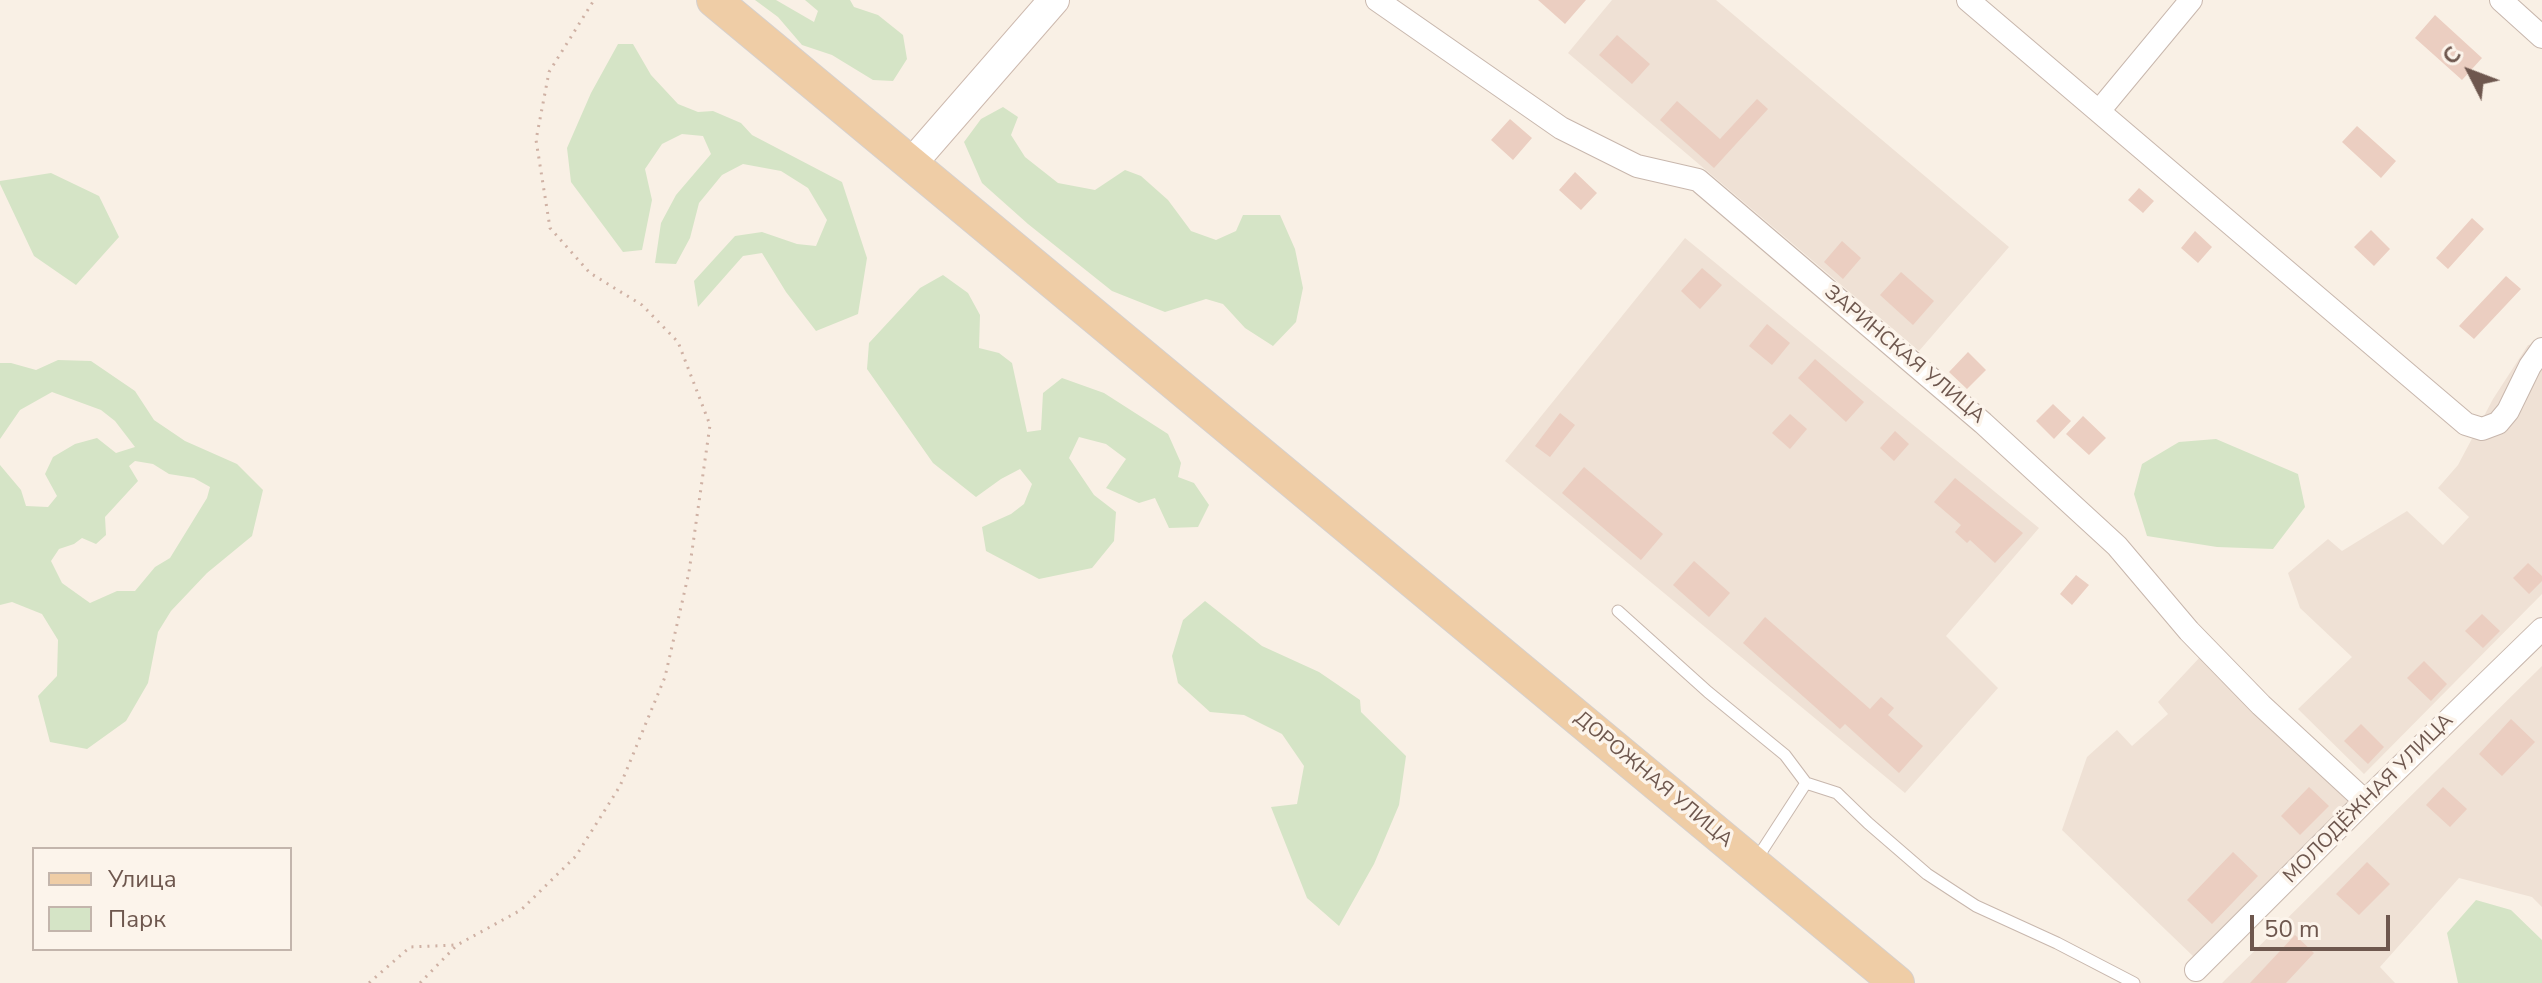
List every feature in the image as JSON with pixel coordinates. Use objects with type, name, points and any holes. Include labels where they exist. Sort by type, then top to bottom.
[{"type":"main road","name":"ДОРОЖНАЯ УЛИЦА","points":[[714,0],[1897,983]]},
{"type":"street","points":[[912,163],[1054,0]]},
{"type":"street","name":"ЗАРИНСКАЯ УЛИЦА","points":[[1377,0],[1561,128],[1637,166],[1698,180],[1983,423],[2117,546],[2189,631],[2251,695],[2365,801]]},
{"type":"street","points":[[1968,0],[2466,424],[2482,429],[2498,423],[2508,411],[2542,349]]},
{"type":"street","points":[[2099,111],[2191,0]]},
{"type":"street","points":[[2501,0],[2542,37]]},
{"type":"street","name":"МОЛОДЁЖНАЯ УЛИЦА","points":[[2194,973],[2542,629]]},
{"type":"lane","points":[[1618,611],[1708,692],[1785,755],[1806,783],[1837,793],[1927,874],[1976,906],[2134,983]]},
{"type":"lane","points":[[1754,864],[1806,783]]},
{"type":"path","points":[[420,983],[457,945],[521,910],[576,856],[620,786],[665,677],[689,572],[710,425],[678,342],[642,305],[590,273],[550,228],[536,140],[541,113],[549,72],[594,0]]},
{"type":"path","points":[[369,983],[410,947],[457,945]]},
{"type":"shaded area","points":[[1612,0],[1716,0],[2009,247],[1919,351],[1568,53]]},
{"type":"shaded area","points":[[1685,238],[2039,528],[1946,636],[1998,688],[1905,793],[1505,461]]},
{"type":"shaded area","points":[[2542,342],[2542,594],[2364,774],[2298,709],[2352,657],[2300,608],[2288,573],[2328,539],[2342,551],[2407,511],[2443,545],[2469,517],[2438,488],[2458,465],[2493,399],[2528,345]]},
{"type":"shaded area","points":[[2201,656],[2355,795],[2195,958],[2062,830],[2087,757],[2117,730],[2132,746],[2168,714],[2158,702]]},
{"type":"shaded area","points":[[2542,666],[2542,907],[2532,897],[2459,878],[2380,967],[2395,983],[2222,983]]},
{"type":"green space","points":[[755,0],[776,0],[814,22],[818,11],[805,0],[850,0],[854,7],[878,15],[903,35],[907,59],[893,81],[873,80],[832,55],[802,45],[778,17]]},
{"type":"green space","points":[[618,44],[633,44],[651,75],[678,104],[698,112],[713,111],[741,123],[752,135],[842,182],[867,258],[858,314],[816,331],[786,292],[762,253],[743,256],[698,307],[694,281],[735,236],[762,232],[797,244],[816,246],[827,220],[808,188],[781,171],[743,164],[722,175],[699,203],[690,238],[676,264],[655,263],[661,223],[676,195],[711,154],[703,136],[682,134],[662,144],[645,169],[652,200],[642,250],[623,252],[571,182],[567,148],[591,93]]},
{"type":"green space","points":[[1003,107],[1018,117],[1011,135],[1025,157],[1058,183],[1095,190],[1125,170],[1141,176],[1168,200],[1191,231],[1216,240],[1236,231],[1243,215],[1280,215],[1295,249],[1303,288],[1296,322],[1273,346],[1245,328],[1223,304],[1206,299],[1165,312],[1112,291],[982,183],[964,142],[981,119]]},
{"type":"green space","points":[[51,173],[99,196],[119,237],[76,285],[34,256],[0,184],[0,181]]},
{"type":"green space","points":[[943,275],[968,293],[980,315],[979,348],[999,353],[1012,363],[1027,432],[1041,430],[1043,393],[1062,378],[1104,393],[1168,434],[1181,463],[1178,477],[1194,483],[1209,505],[1198,527],[1169,528],[1155,498],[1139,503],[1106,488],[1126,459],[1106,444],[1079,437],[1069,458],[1094,495],[1116,512],[1114,541],[1092,568],[1039,579],[986,551],[982,527],[1011,514],[1024,504],[1032,484],[1020,469],[976,497],[933,463],[867,369],[869,343],[920,288]]},
{"type":"green space","points":[[58,360],[91,361],[135,391],[154,420],[185,441],[237,464],[263,490],[252,536],[207,573],[171,611],[158,632],[148,683],[126,721],[87,749],[50,742],[38,696],[57,676],[58,640],[42,614],[12,602],[0,605],[0,465],[21,490],[26,506],[48,507],[57,496],[45,474],[53,457],[75,444],[97,438],[116,453],[135,447],[115,421],[101,410],[52,392],[20,410],[0,439],[0,363],[36,370]],"holes":[[[135,461],[153,464],[169,474],[194,478],[210,487],[207,498],[170,558],[155,567],[135,591],[117,591],[90,603],[62,583],[51,561],[59,549],[82,538],[96,544],[106,535],[105,517],[138,481],[129,466]]]},
{"type":"green space","points":[[2216,439],[2298,474],[2305,507],[2273,549],[2217,547],[2147,536],[2134,494],[2142,464],[2179,442]]},
{"type":"green space","points":[[1205,601],[1262,646],[1319,672],[1360,700],[1361,712],[1406,756],[1399,805],[1374,864],[1339,926],[1307,898],[1271,807],[1297,804],[1304,766],[1282,734],[1244,715],[1210,712],[1178,683],[1172,656],[1183,620]]},
{"type":"green space","points":[[2476,900],[2511,910],[2542,940],[2542,983],[2458,983],[2447,933]]},
{"type":"building","points":[[1538,0],[1586,0],[1565,24]]},
{"type":"building","points":[[2435,15],[2482,58],[2462,80],[2415,38]]},
{"type":"building","points":[[1617,35],[1650,64],[1632,84],[1599,55]]},
{"type":"building","points":[[1757,99],[1768,109],[1714,168],[1660,120],[1677,101],[1720,139]]},
{"type":"building","points":[[1510,119],[1532,138],[1513,160],[1491,140]]},
{"type":"building","points":[[2357,126],[2396,161],[2381,178],[2342,142]]},
{"type":"building","points":[[1575,172],[1597,193],[1581,210],[1559,190]]},
{"type":"building","points":[[2139,188],[2154,201],[2143,213],[2128,200]]},
{"type":"building","points":[[2472,218],[2484,229],[2448,269],[2436,258]]},
{"type":"building","points":[[2371,230],[2390,249],[2374,266],[2354,247]]},
{"type":"building","points":[[2195,231],[2212,247],[2198,263],[2181,248]]},
{"type":"building","points":[[1842,241],[1861,258],[1843,279],[1824,262]]},
{"type":"building","points":[[1702,268],[1722,285],[1700,309],[1681,291]]},
{"type":"building","points":[[1901,272],[1934,301],[1913,325],[1880,295]]},
{"type":"building","points":[[2506,276],[2521,289],[2474,339],[2459,326]]},
{"type":"building","points":[[1767,324],[1790,343],[1772,365],[1749,346]]},
{"type":"building","points":[[1968,352],[1986,370],[1967,389],[1949,372]]},
{"type":"building","points":[[1815,359],[1864,402],[1846,422],[1798,378]]},
{"type":"building","points":[[2053,404],[2071,421],[2054,439],[2036,421]]},
{"type":"building","points":[[1560,413],[1575,425],[1550,457],[1535,446]]},
{"type":"building","points":[[1790,414],[1807,429],[1790,449],[1772,433]]},
{"type":"building","points":[[2083,416],[2106,438],[2089,455],[2066,434]]},
{"type":"building","points":[[1895,431],[1909,444],[1894,461],[1880,448]]},
{"type":"building","points":[[1584,467],[1663,534],[1641,560],[1562,493]]},
{"type":"building","points":[[1955,478],[2023,533],[1995,563],[1970,540],[1967,543],[1955,532],[1961,525],[1934,502]]},
{"type":"building","points":[[1694,561],[1730,593],[1709,617],[1673,585]]},
{"type":"building","points":[[2528,563],[2542,576],[2542,581],[2529,594],[2513,578]]},
{"type":"building","points":[[2076,575],[2089,585],[2072,605],[2060,594]]},
{"type":"building","points":[[2482,614],[2500,631],[2483,648],[2465,631]]},
{"type":"building","points":[[1765,617],[1870,709],[1881,697],[1894,708],[1888,715],[1923,746],[1899,773],[1845,724],[1840,729],[1743,643]]},
{"type":"building","points":[[2424,661],[2447,684],[2431,701],[2407,678]]},
{"type":"building","points":[[2511,719],[2535,742],[2502,776],[2479,754]]},
{"type":"building","points":[[2361,724],[2384,747],[2368,764],[2344,741]]},
{"type":"building","points":[[2309,787],[2329,806],[2300,835],[2281,816]]},
{"type":"building","points":[[2443,787],[2467,809],[2450,827],[2426,805]]},
{"type":"building","points":[[2233,852],[2258,876],[2212,924],[2187,900]]},
{"type":"building","points":[[2367,862],[2390,884],[2359,915],[2336,894]]},
{"type":"building","points":[[2295,935],[2314,953],[2286,983],[2250,983]]}]
